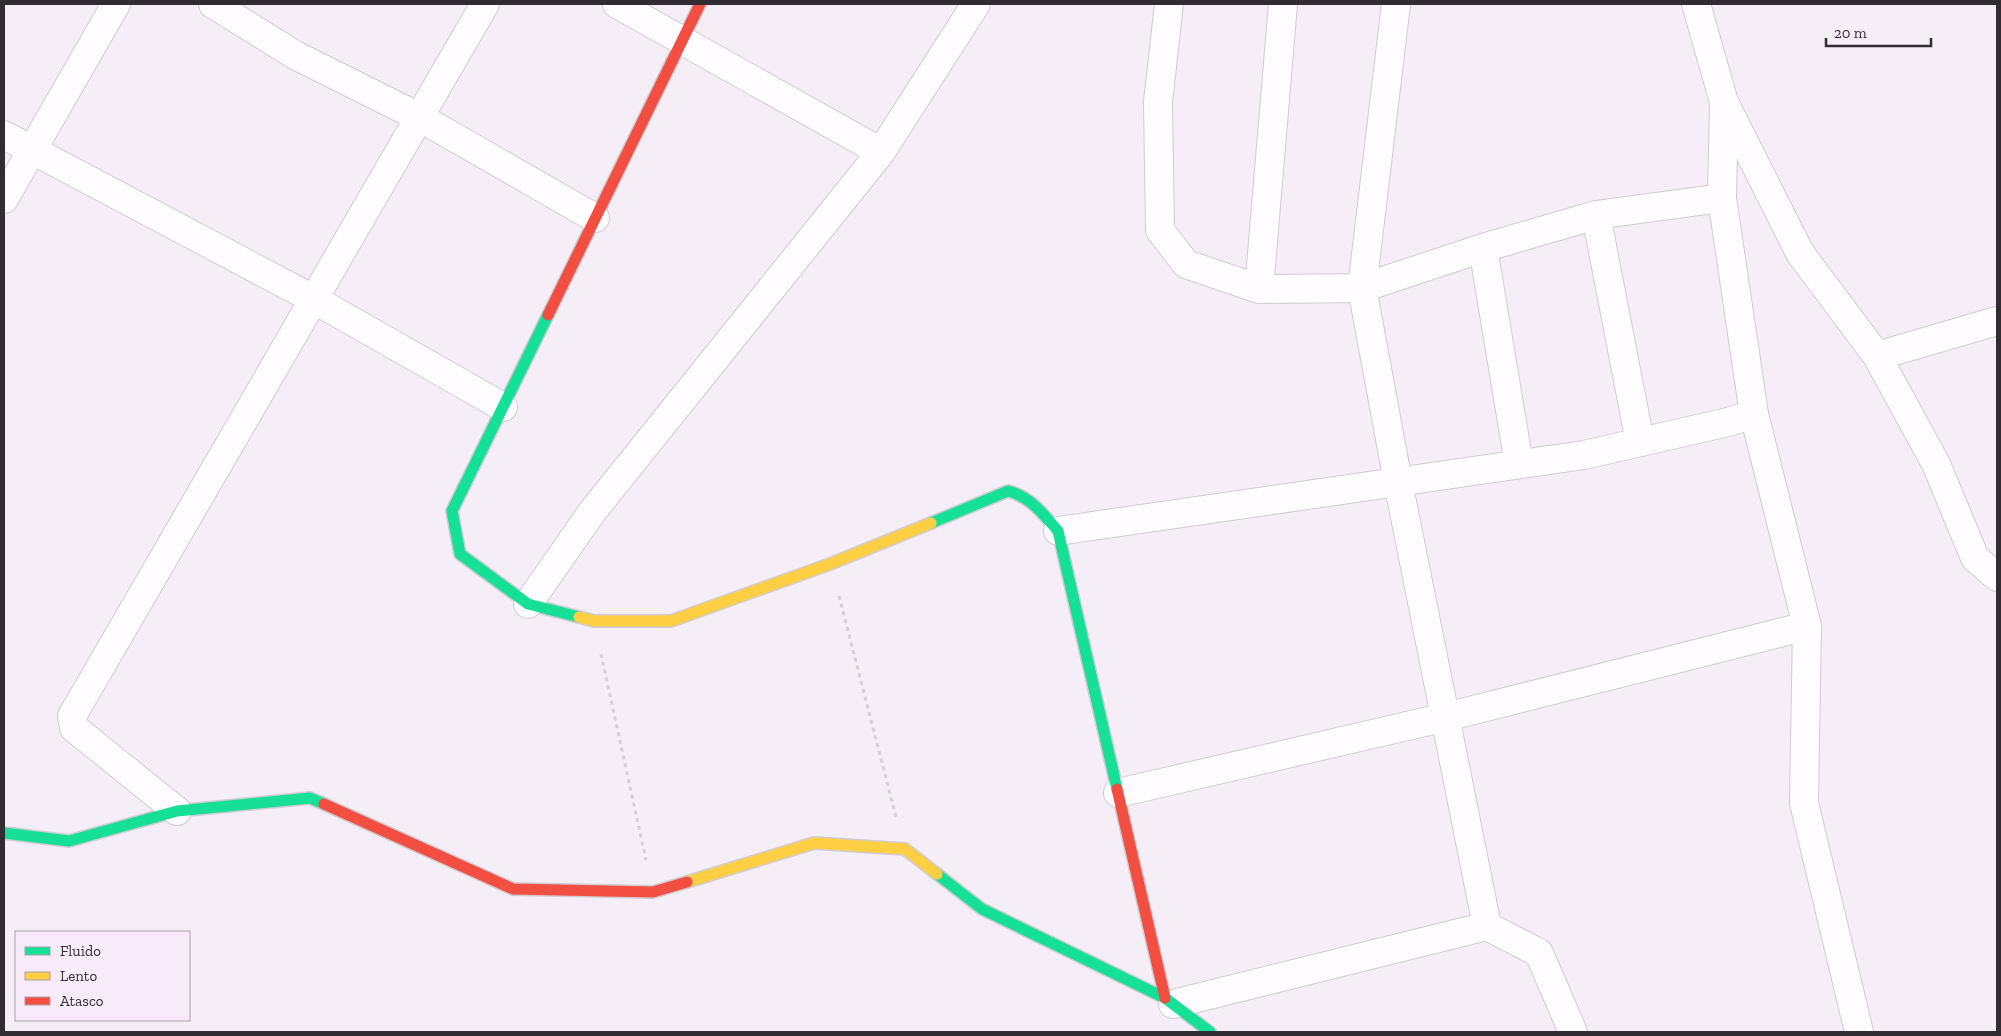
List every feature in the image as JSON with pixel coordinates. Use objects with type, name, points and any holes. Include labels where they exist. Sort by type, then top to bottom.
[{"type":"street","points":[[4,199],[116,4]]},
{"type":"street","points":[[213,4],[295,55],[419,117],[596,218]]},
{"type":"street","points":[[177,811],[74,728],[72,716],[485,4]]},
{"type":"street","points":[[617,4],[881,152]]},
{"type":"street","points":[[700,4],[452,511],[460,554],[528,604],[594,622],[671,620],[830,564],[1008,491],[1017,492],[1024,496],[1058,531],[1118,793],[1169,1001]]},
{"type":"street","points":[[528,604],[610,490],[881,152],[976,4]]},
{"type":"street","points":[[1169,4],[1158,102],[1160,230],[1186,264],[1259,289],[1362,288],[1483,248],[1596,215],[1722,198]]},
{"type":"street","points":[[1259,289],[1283,4]]},
{"type":"street","points":[[1396,4],[1362,288],[1398,482],[1487,926]]},
{"type":"street","points":[[1696,4],[1724,102],[1800,253],[1877,356],[1936,464],[1975,558],[1997,577]]},
{"type":"street","points":[[1724,102],[1722,198],[1754,414],[1807,626],[1804,802],[1859,1032]]},
{"type":"street","points":[[4,135],[314,300],[503,407]]},
{"type":"street","points":[[1596,215],[1640,442]]},
{"type":"street","points":[[1483,248],[1519,464]]},
{"type":"street","points":[[1877,356],[1997,320]]},
{"type":"street","points":[[1058,531],[1584,455],[1728,422],[1754,414]]},
{"type":"street","points":[[1118,793],[1446,717],[1807,626]]},
{"type":"street","points":[[4,833],[69,841],[177,811],[310,798],[514,888],[653,892],[814,843],[905,849],[982,909],[1169,1001],[1210,1032]]},
{"type":"street","points":[[1169,1001],[1487,926],[1539,953],[1573,1032]]},
{"type":"path","points":[[830,564],[905,849]]},
{"type":"path","points":[[594,622],[653,892]]},
{"type":"traffic: fast","points":[[548,315],[452,511],[460,554],[528,604],[579,617]]},
{"type":"traffic: fast","points":[[931,523],[1008,491],[1030,502],[1042,512],[1058,531],[1117,789]]},
{"type":"traffic: fast","points":[[4,833],[69,841],[177,811],[310,798],[324,804]]},
{"type":"traffic: fast","points":[[937,874],[982,909],[1165,998],[1210,1032]]},
{"type":"traffic: slow","points":[[579,617],[594,621],[671,621],[830,564],[931,523]]},
{"type":"traffic: slow","points":[[687,882],[814,843],[905,849],[937,874]]},
{"type":"traffic: jam","points":[[548,315],[700,4]]},
{"type":"traffic: jam","points":[[1117,789],[1165,998]]},
{"type":"traffic: jam","points":[[324,804],[513,889],[653,892],[687,882]]}]
